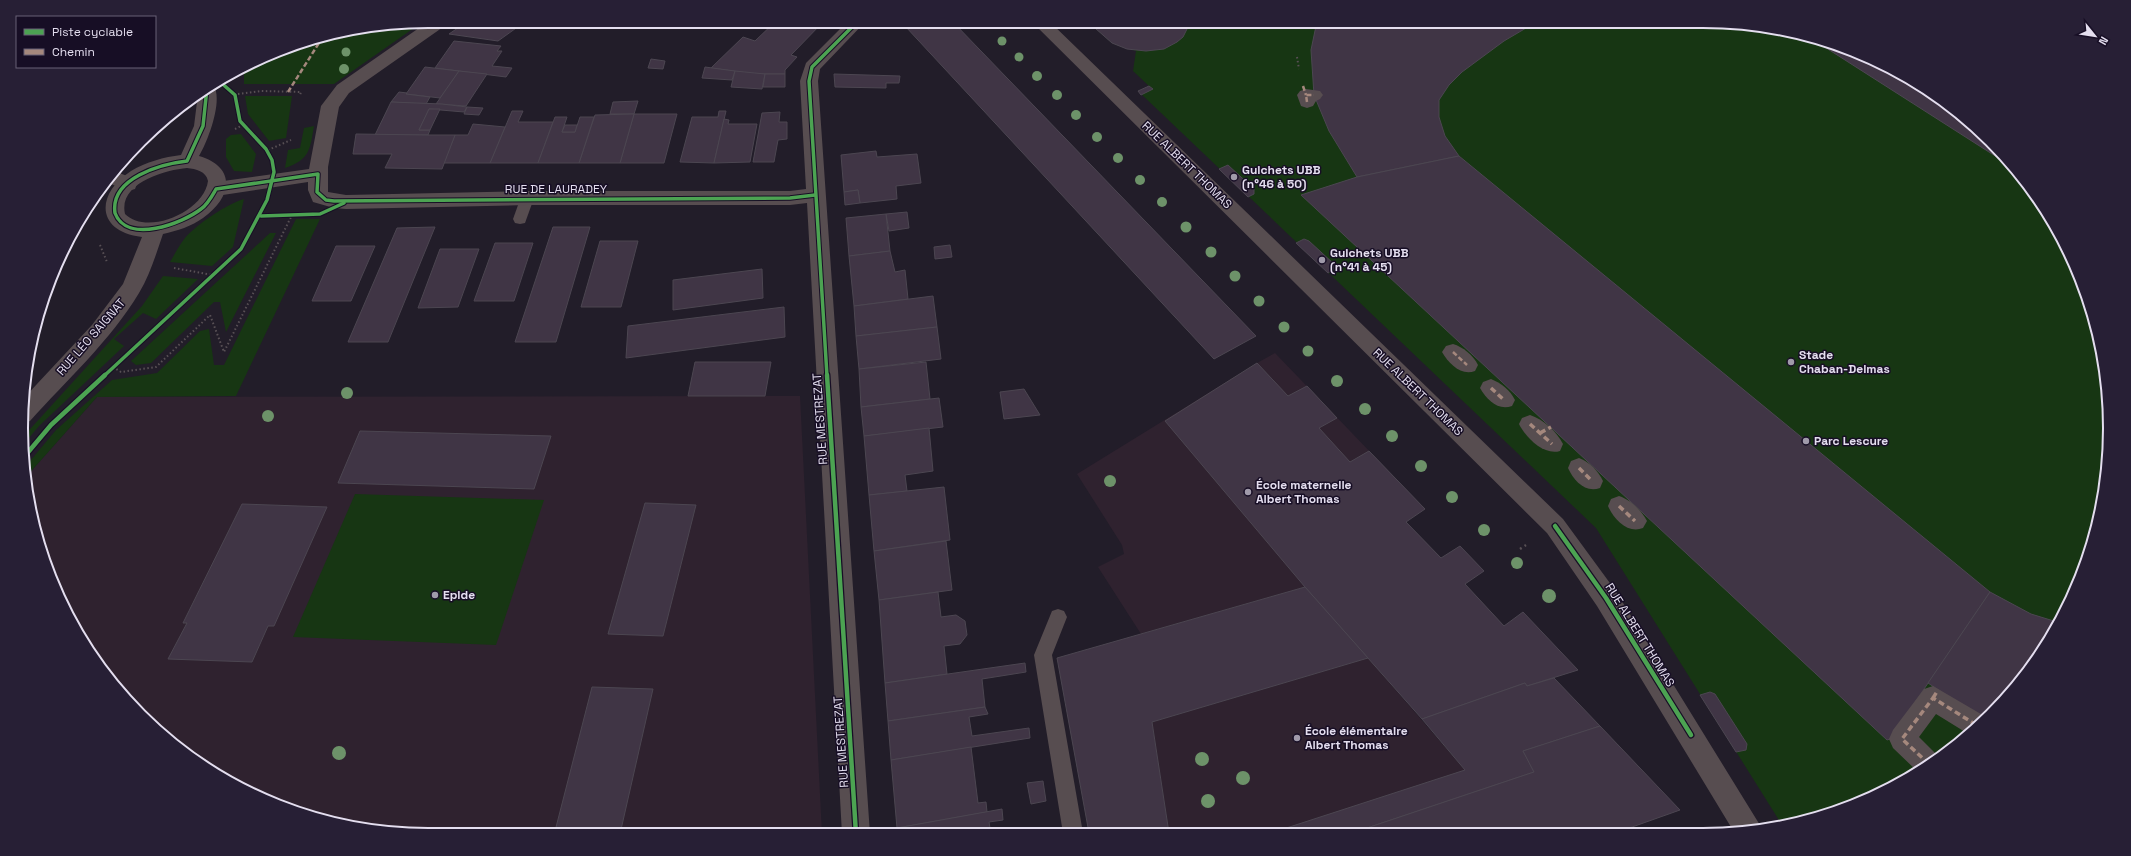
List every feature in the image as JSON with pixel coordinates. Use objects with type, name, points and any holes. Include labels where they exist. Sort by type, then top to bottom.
[{"type":"street","points":[[216,189],[318,174],[330,106],[336,97],[344,89],[430,28]]},
{"type":"street","name":"RUE MESTREZAT","points":[[851,28],[812,67],[810,75],[816,195],[856,828]]},
{"type":"street","name":"RUE ALBERT THOMAS","points":[[1046,28],[1555,526],[1606,598],[1746,826]]},
{"type":"street","points":[[187,161],[193,152],[206,119],[207,95]]},
{"type":"street","points":[[187,161],[199,162],[211,169],[217,180],[216,189],[208,202],[194,214],[176,223],[155,228],[131,228],[122,224],[116,217],[114,210],[115,201],[120,192],[128,184],[150,169],[175,162],[187,161]]},
{"type":"street","name":"RUE DE LAURADEY","points":[[318,174],[316,187],[320,197],[334,201],[346,202],[527,198],[784,198],[816,195]]},
{"type":"street","points":[[115,178],[128,184]]},
{"type":"street","name":"RUE LÉO SAIGNAT","points":[[29,408],[99,331],[127,294],[141,269],[155,228]]},
{"type":"street","points":[[1925,761],[1902,739],[1935,694],[1974,723]]},
{"type":"lane","points":[[520,219],[527,198]]},
{"type":"lane","points":[[1058,617],[1043,655],[1072,828]]},
{"type":"path","points":[[233,94],[246,92],[301,92],[300,100]]},
{"type":"path","points":[[237,110],[238,118],[243,125],[268,150],[275,168],[270,195],[257,222]]},
{"type":"path","points":[[268,150],[292,140],[294,134]]},
{"type":"path","points":[[261,216],[320,214],[346,202]]},
{"type":"path","points":[[113,367],[121,372],[156,367],[210,315],[224,352],[292,215]]},
{"type":"path","points":[[208,280],[219,270]]},
{"type":"path","points":[[107,372],[118,362]]},
{"type":"shaded area","name":"École maternelle Albert Thomas","points":[[1275,353],[1425,509],[1305,587],[1141,634],[1098,567],[1124,554],[1122,545],[1077,474]]},
{"type":"shaded area","name":"Epide","points":[[800,396],[822,828],[428,828],[376,825],[324,814],[275,798],[251,787],[206,761],[164,729],[127,692],[111,672],[95,650],[69,605],[49,557],[36,506],[30,472],[97,397]]},
{"type":"shaded area","name":"École élémentaire Albert Thomas","points":[[1368,658],[1465,770],[1600,726],[1680,810],[1629,828],[1168,828],[1152,722]]},
{"type":"green space","name":"Parc Lescure","points":[[1095,28],[1729,29],[1755,31],[1781,36],[1832,49],[1880,69],[1925,95],[1967,127],[1986,145],[2004,164],[2036,206],[2062,251],[2073,275],[2082,299],[2095,350],[2100,376],[2103,428],[2100,480],[2095,506],[2082,557],[2073,581],[2062,605],[2036,650],[2004,692],[1986,711],[1967,729],[1925,761],[1880,787],[1856,798],[1832,807],[1779,820],[1596,528],[1138,91],[1149,86],[1133,71],[1136,51],[1112,43]]},
{"type":"green space","points":[[413,29],[334,84],[244,84],[244,73],[275,58],[299,49],[376,31]]},
{"type":"green space","points":[[245,96],[292,96],[286,138],[269,141],[248,114]]},
{"type":"green space","points":[[314,126],[310,147],[307,153],[300,161],[285,168],[288,150],[300,148],[304,128]]},
{"type":"green space","points":[[241,134],[256,154],[252,172],[234,171],[226,157],[226,139],[231,135]]},
{"type":"green space","points":[[244,199],[233,247],[212,266],[170,262],[183,241],[204,221],[221,210]]},
{"type":"green space","points":[[296,219],[320,219],[236,396],[97,397],[30,472],[30,462],[56,430],[112,380],[157,373],[200,331],[209,329],[214,365],[224,365]]},
{"type":"green space","points":[[270,233],[276,233],[226,332],[220,302],[214,302],[151,363],[136,365],[131,361]]},
{"type":"green space","points":[[163,276],[198,279],[156,319],[143,313],[114,339],[124,346],[39,426],[28,439],[28,431],[142,306]]},
{"type":"green space","points":[[355,494],[544,500],[496,645],[293,637]]},
{"type":"building","points":[[458,28],[516,28],[498,41],[449,34]]},
{"type":"building","points":[[769,28],[817,28],[791,55],[797,57],[785,70],[785,74],[755,74],[711,68],[743,37],[755,41]]},
{"type":"building","points":[[907,28],[959,28],[1256,336],[1214,359]]},
{"type":"building","points":[[1095,28],[1188,28],[1183,37],[1164,49],[1146,51],[1127,49],[1112,43]]},
{"type":"building","points":[[1316,28],[1526,28],[1504,41],[1462,72],[1449,85],[1439,100],[1439,117],[1445,136],[1459,156],[1357,177],[1329,131],[1314,95],[1311,50]]},
{"type":"building","points":[[454,41],[501,46],[497,51],[502,51],[492,66],[512,68],[506,77],[435,68]]},
{"type":"building","points":[[1824,47],[1856,58],[1880,69],[1925,95],[1967,127],[1998,158]]},
{"type":"building","points":[[651,59],[665,61],[663,69],[648,68]]},
{"type":"building","points":[[425,67],[459,71],[440,98],[406,94]]},
{"type":"building","points":[[705,67],[735,71],[732,80],[702,78]]},
{"type":"building","points":[[459,71],[487,74],[466,106],[436,104]]},
{"type":"building","points":[[735,71],[765,74],[762,89],[731,87]]},
{"type":"building","points":[[765,74],[785,74],[785,87],[763,87]]},
{"type":"building","points":[[834,74],[900,76],[899,83],[886,83],[886,88],[835,87]]},
{"type":"building","points":[[1149,86],[1153,89],[1141,95],[1138,91]]},
{"type":"building","points":[[399,92],[430,97],[426,104],[391,102]]},
{"type":"building","points":[[638,101],[634,114],[610,114],[613,102]]},
{"type":"building","points":[[391,102],[442,104],[467,107],[464,112],[429,109],[419,130],[430,130],[428,135],[375,135]]},
{"type":"building","points":[[467,107],[483,108],[479,115],[464,114]]},
{"type":"building","points":[[429,109],[440,109],[430,130],[419,130]]},
{"type":"building","points":[[512,111],[523,111],[518,122],[553,122],[538,163],[490,163]]},
{"type":"building","points":[[719,111],[726,111],[714,163],[680,162],[692,117],[718,117]]},
{"type":"building","points":[[780,112],[779,122],[787,122],[787,139],[778,140],[774,162],[753,162],[762,113]]},
{"type":"building","points":[[634,114],[677,114],[664,163],[620,163]]},
{"type":"building","points":[[634,114],[620,163],[579,163],[595,115]]},
{"type":"building","points":[[555,117],[567,117],[562,132],[575,132],[580,117],[594,117],[579,163],[538,163]]},
{"type":"building","points":[[724,119],[729,120],[728,124],[757,124],[750,162],[714,163]]},
{"type":"building","points":[[473,124],[505,127],[490,163],[444,163],[455,135],[468,135]]},
{"type":"building","points":[[565,125],[577,125],[575,132],[562,132]]},
{"type":"building","points":[[356,134],[455,135],[442,169],[385,168],[392,154],[353,154]]},
{"type":"building","points":[[876,151],[877,157],[917,154],[921,183],[896,186],[897,199],[860,203],[858,190],[844,192],[841,155]]},
{"type":"building","points":[[1459,156],[1990,592],[1890,739],[1887,740],[1301,195],[1357,177]]},
{"type":"building","name":"Guichets UBB (n°46 à 50)","points":[[1228,165],[1254,189],[1254,194],[1248,197],[1219,169]]},
{"type":"building","points":[[858,190],[860,203],[845,205],[844,192]]},
{"type":"building","points":[[907,212],[909,228],[889,231],[886,214]]},
{"type":"building","points":[[886,214],[890,251],[849,256],[846,218]]},
{"type":"building","points":[[435,227],[388,342],[348,342],[397,228]]},
{"type":"building","points":[[553,227],[590,227],[556,342],[515,342]]},
{"type":"building","name":"Guichets UBB (n°41 à 45)","points":[[1304,239],[1309,241],[1334,264],[1333,270],[1328,273],[1296,243]]},
{"type":"building","points":[[600,241],[638,241],[621,307],[581,307]]},
{"type":"building","points":[[495,243],[533,243],[514,301],[474,301]]},
{"type":"building","points":[[950,245],[952,257],[935,259],[934,247]]},
{"type":"building","points":[[336,246],[375,246],[351,301],[312,301]]},
{"type":"building","points":[[440,249],[479,249],[458,307],[418,308]]},
{"type":"building","points":[[890,251],[895,272],[905,270],[908,299],[854,306],[849,256]]},
{"type":"building","points":[[762,269],[763,298],[673,310],[673,280]]},
{"type":"building","points":[[933,296],[937,327],[856,336],[854,306]]},
{"type":"building","points":[[784,307],[785,337],[626,358],[628,326]]},
{"type":"building","points":[[937,327],[941,359],[859,369],[856,336]]},
{"type":"building","points":[[695,362],[771,362],[765,396],[688,396]]},
{"type":"building","points":[[926,362],[930,399],[861,407],[859,369]]},
{"type":"building","points":[[1257,363],[1288,396],[1307,386],[1337,418],[1319,428],[1350,462],[1369,451],[1425,509],[1406,522],[1441,558],[1460,546],[1484,571],[1465,584],[1504,626],[1523,612],[1578,670],[1527,686],[1525,683],[1422,719],[1305,587],[1165,421]]},
{"type":"building","points":[[1024,389],[1040,415],[1004,419],[1000,392]]},
{"type":"building","points":[[939,398],[943,427],[864,436],[861,407]]},
{"type":"building","points":[[929,428],[933,471],[905,475],[907,491],[869,495],[864,436]]},
{"type":"building","points":[[360,431],[551,436],[534,489],[338,483]]},
{"type":"building","points":[[944,487],[950,540],[874,551],[869,495]]},
{"type":"building","points":[[645,503],[696,505],[663,636],[608,634]]},
{"type":"building","points":[[242,504],[327,507],[274,626],[268,626],[252,662],[168,659],[187,623],[183,623]]},
{"type":"building","points":[[946,541],[952,590],[879,600],[874,551]]},
{"type":"building","points":[[1305,587],[1368,658],[1152,722],[1168,828],[1088,828],[1057,658]]},
{"type":"building","points":[[938,592],[941,617],[956,615],[965,621],[967,635],[960,644],[944,646],[947,674],[885,683],[879,600]]},
{"type":"building","points":[[1990,592],[2031,614],[2053,621],[2036,650],[2020,672],[2004,692],[1980,717],[1928,683]]},
{"type":"building","points":[[1025,663],[1026,672],[982,679],[985,707],[888,721],[885,683]]},
{"type":"building","points":[[1554,678],[1600,726],[1523,751],[1534,772],[1367,828],[1286,828],[1465,770],[1422,719],[1525,683],[1527,686]]},
{"type":"building","points":[[592,687],[653,689],[621,828],[556,828]]},
{"type":"building","points":[[1710,692],[1715,694],[1747,744],[1746,750],[1736,752],[1700,695]]},
{"type":"building","points":[[985,707],[988,714],[969,717],[972,736],[1029,728],[1030,738],[891,760],[888,721]]},
{"type":"building","points":[[1600,726],[1680,810],[1629,828],[1367,828],[1534,772],[1523,751]]},
{"type":"building","points":[[971,747],[978,803],[986,802],[987,812],[897,828],[891,760]]},
{"type":"building","points":[[1043,781],[1046,801],[1031,804],[1027,783]]},
{"type":"building","points":[[1002,809],[1003,820],[989,822],[990,828],[897,828]]},
{"type":"marked path","points":[[288,92],[319,44]]},
{"type":"marked path","points":[[1303,86],[1306,95]]},
{"type":"marked path","points":[[1307,102],[1306,95],[1314,95]]},
{"type":"marked path","points":[[1453,352],[1467,365]]},
{"type":"marked path","points":[[1491,388],[1504,400]]},
{"type":"marked path","points":[[1530,424],[1552,444]]},
{"type":"marked path","points":[[1540,433],[1551,427]]},
{"type":"marked path","points":[[1579,468],[1592,481]]},
{"type":"marked path","points":[[1619,506],[1635,521]]},
{"type":"marked path","points":[[1933,698],[1938,690]]},
{"type":"marked path","points":[[1925,761],[1902,739],[1933,698],[1973,723]]},
{"type":"cycle path","points":[[851,28],[812,67],[809,81],[856,828]]},
{"type":"cycle path","points":[[29,451],[51,425],[241,249],[261,214],[272,186],[274,172],[272,160],[263,145],[243,126],[237,114],[235,95],[223,85]]},
{"type":"cycle path","points":[[207,94],[203,126],[192,153],[187,161],[167,164],[147,170],[138,175],[122,189],[117,198],[114,211],[117,218],[125,225],[135,229],[159,228],[183,220],[201,209],[210,200],[216,189],[318,174],[317,192],[326,200],[334,201],[790,198],[815,195]]},
{"type":"cycle path","points":[[261,216],[320,214],[344,203]]},
{"type":"cycle path","points":[[1555,526],[1606,598],[1691,735]]},
{"type":"place","name":"Guichets UBB (n°46 à 50)","points":[[1234,177]]},
{"type":"place","name":"Guichets UBB (n°41 à 45)","points":[[1322,260]]},
{"type":"place","name":"Stade Chaban-Delmas","points":[[1791,362]]},
{"type":"place","name":"Parc Lescure","points":[[1806,441]]},
{"type":"place","name":"École maternelle Albert Thomas","points":[[1248,492]]},
{"type":"place","name":"Epide","points":[[435,595]]},
{"type":"place","name":"École élémentaire Albert Thomas","points":[[1297,738]]}]
